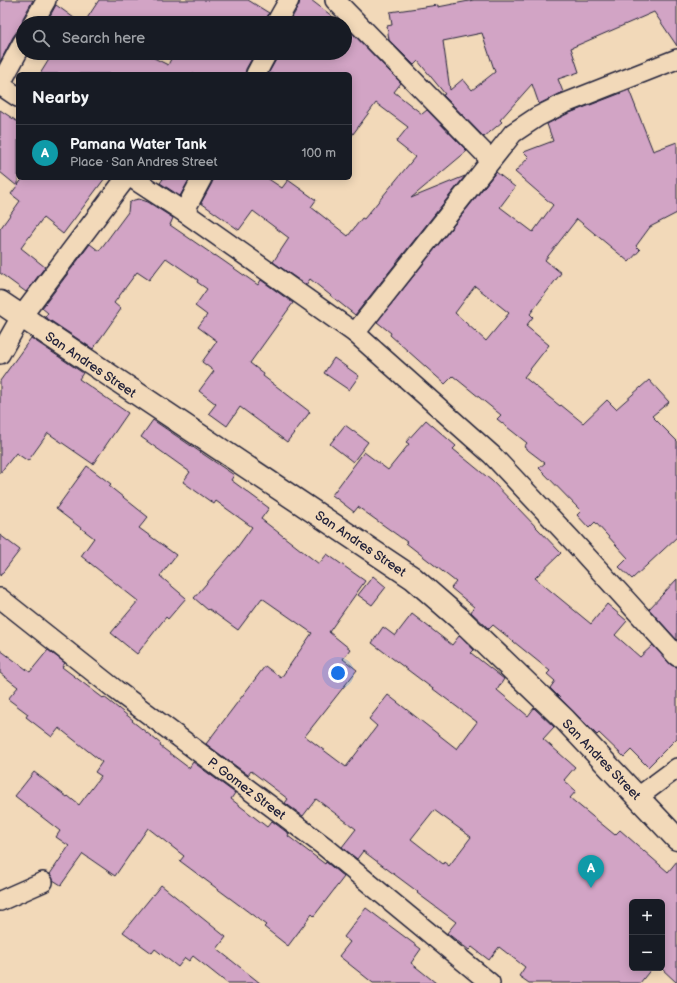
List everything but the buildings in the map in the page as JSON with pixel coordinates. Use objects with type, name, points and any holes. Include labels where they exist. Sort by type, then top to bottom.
[{"type":"main road","name":"San Andres Street","points":[[0,302],[412,578],[460,618],[565,720],[677,839]]},
{"type":"street","points":[[37,16],[46,0]]},
{"type":"street","points":[[280,16],[289,0]]},
{"type":"street","points":[[339,0],[491,160]]},
{"type":"street","points":[[16,55],[0,85],[16,96]]},
{"type":"street","points":[[355,333],[513,133],[537,117],[585,95],[677,59]]},
{"type":"street","points":[[257,72],[264,60]]},
{"type":"street","points":[[0,354],[21,317],[124,180]]},
{"type":"street","points":[[135,180],[184,212],[355,333],[492,455],[677,656]]},
{"type":"street","points":[[184,212],[201,180]]},
{"type":"street","name":"P. Gomez Street","points":[[0,598],[116,690],[324,846],[490,983]]},
{"type":"street","points":[[638,797],[677,768]]},
{"type":"street","points":[[0,901],[43,882]]},
{"type":"place","name":"Pamana Water Tank","points":[[591,888]]}]
